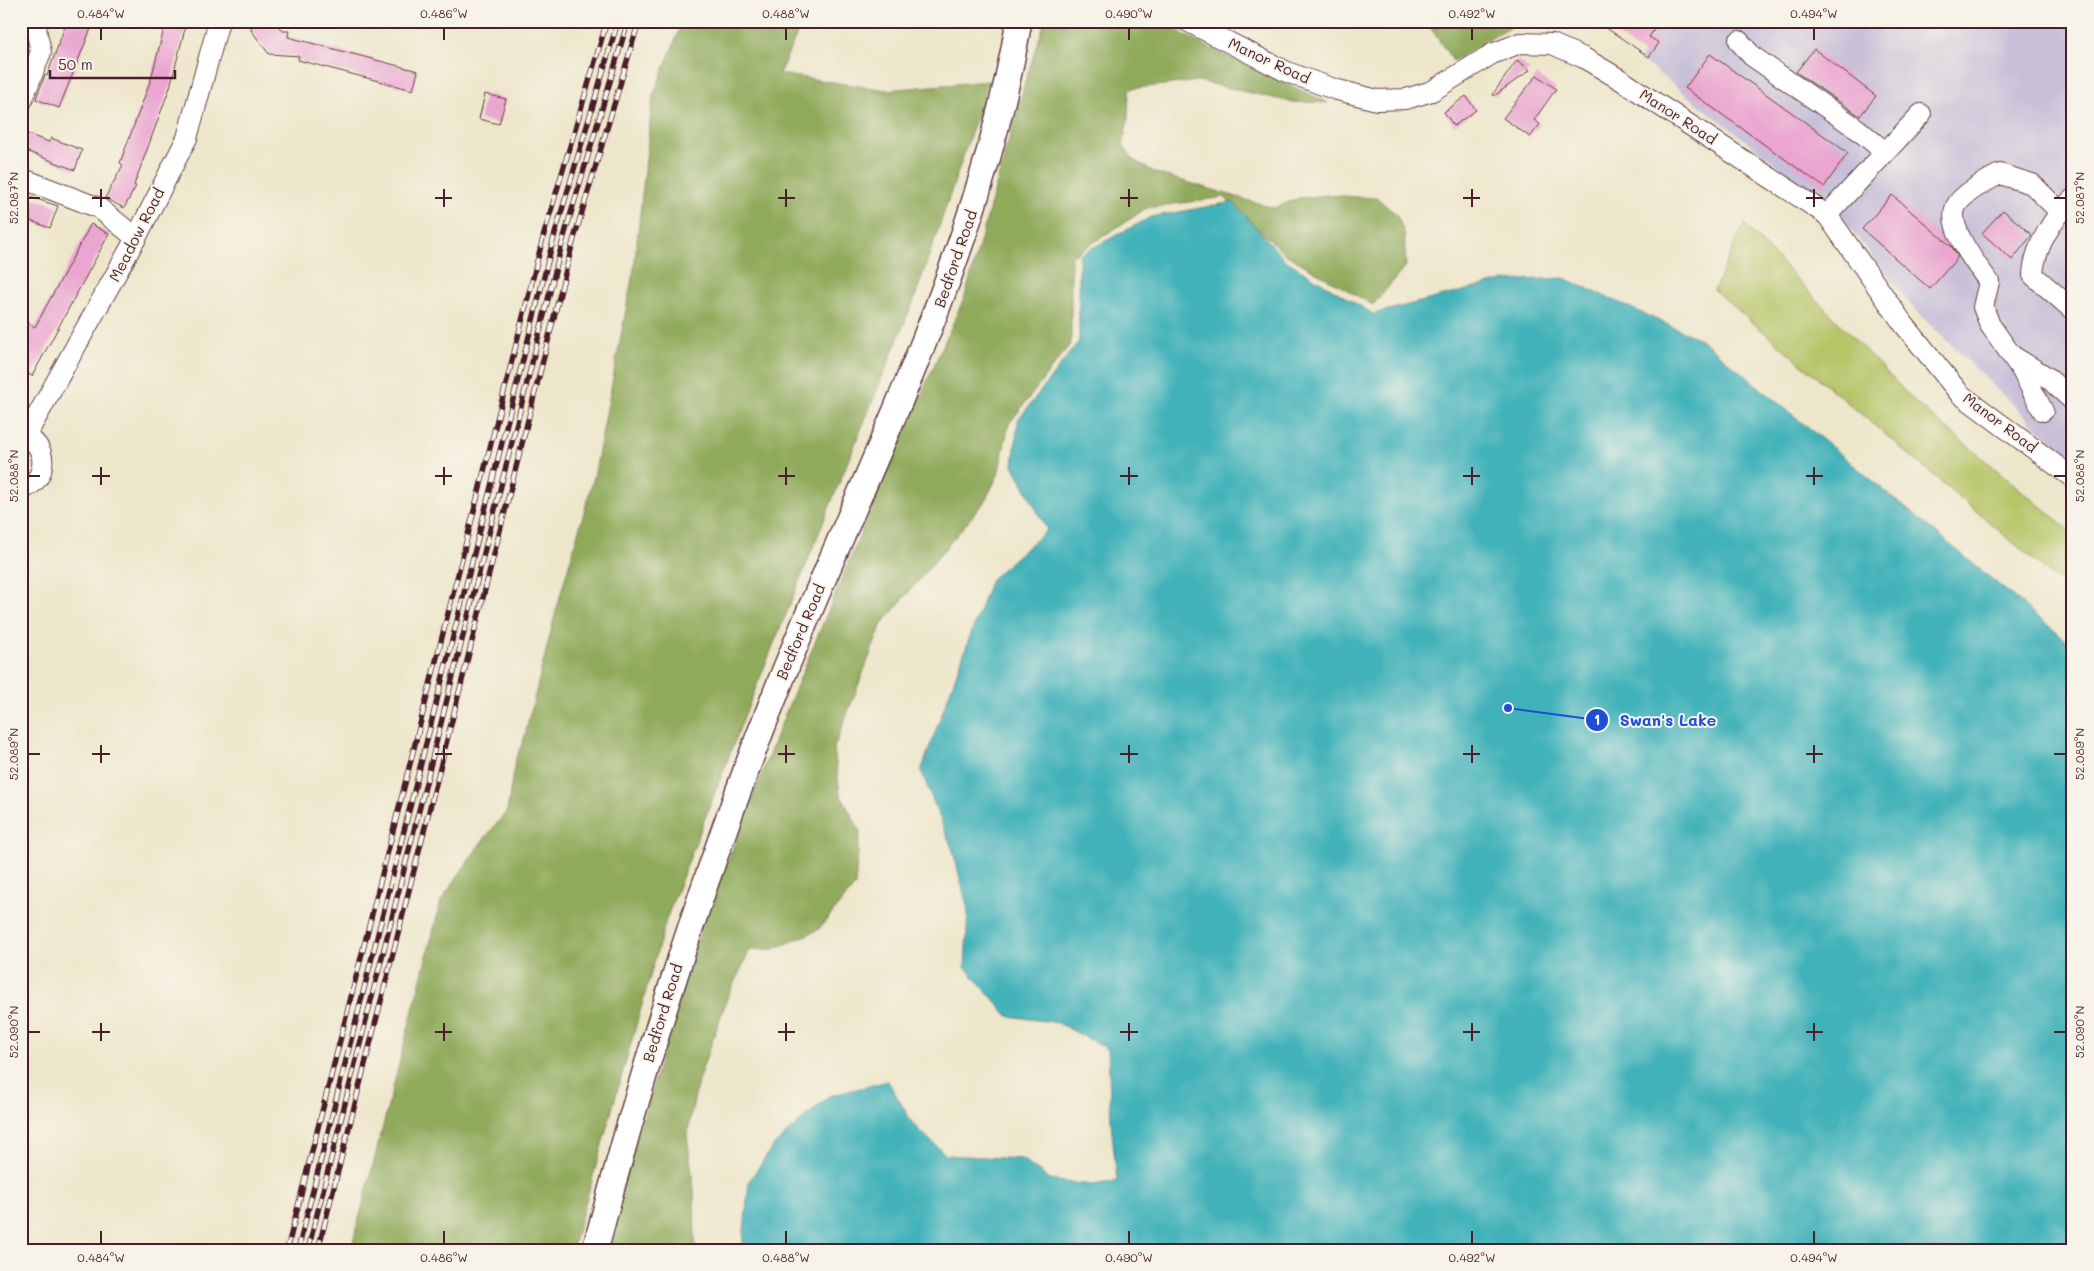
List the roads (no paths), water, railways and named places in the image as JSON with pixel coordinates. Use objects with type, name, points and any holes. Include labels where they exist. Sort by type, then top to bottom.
[{"type":"main road","name":"Bedford Road","points":[[595,1250],[658,1024],[724,828],[788,664],[934,321],[967,230],[994,144],[1019,21]]},
{"type":"street","points":[[21,103],[40,52],[36,28],[38,21]]},
{"type":"street","name":"Meadow Road","points":[[24,436],[136,238],[186,138],[219,21]]},
{"type":"street","name":"Manor Road","points":[[1187,21],[1287,72],[1334,89],[1377,100],[1406,99],[1432,91],[1492,54],[1520,43],[1552,44],[1584,58],[1621,80],[1827,215],[1902,322],[1960,394],[2070,470]]},
{"type":"street","points":[[1739,41],[1752,56],[1856,128],[1885,152]]},
{"type":"street","points":[[1827,215],[1921,114]]},
{"type":"street","points":[[2043,412],[2012,356],[1990,325],[1983,308],[1989,282],[1954,225],[1956,206],[1979,185],[2000,174],[2032,184],[2067,206],[2051,227],[2034,260],[2033,275],[2073,310]]},
{"type":"street","points":[[21,178],[99,208],[136,238]]},
{"type":"street","points":[[2012,356],[2047,377],[2073,401]]},
{"type":"street","points":[[21,489],[33,484],[38,478],[44,462],[38,446],[24,436]]},
{"type":"water","points":[[1233,202],[1285,260],[1373,314],[1502,281],[1564,278],[1702,340],[2073,646],[2073,1250],[742,1250],[749,1181],[774,1145],[829,1096],[888,1081],[913,1124],[946,1155],[1022,1159],[1050,1180],[1092,1185],[1117,1181],[1111,1123],[1108,1049],[1058,1023],[1008,1016],[965,967],[968,910],[953,851],[921,771],[991,579],[1047,530],[1013,465],[1018,420],[1079,341],[1079,255],[1151,217]]},
{"type":"railway","points":[[287,1250],[544,234],[607,21]]},
{"type":"railway","points":[[298,1250],[554,237],[618,21]]},
{"type":"railway","points":[[308,1250],[563,240],[628,21]]},
{"type":"railway","points":[[318,1250],[573,242],[639,21]]},
{"type":"place","name":"Swan's Lake","points":[[1508,708]]}]
